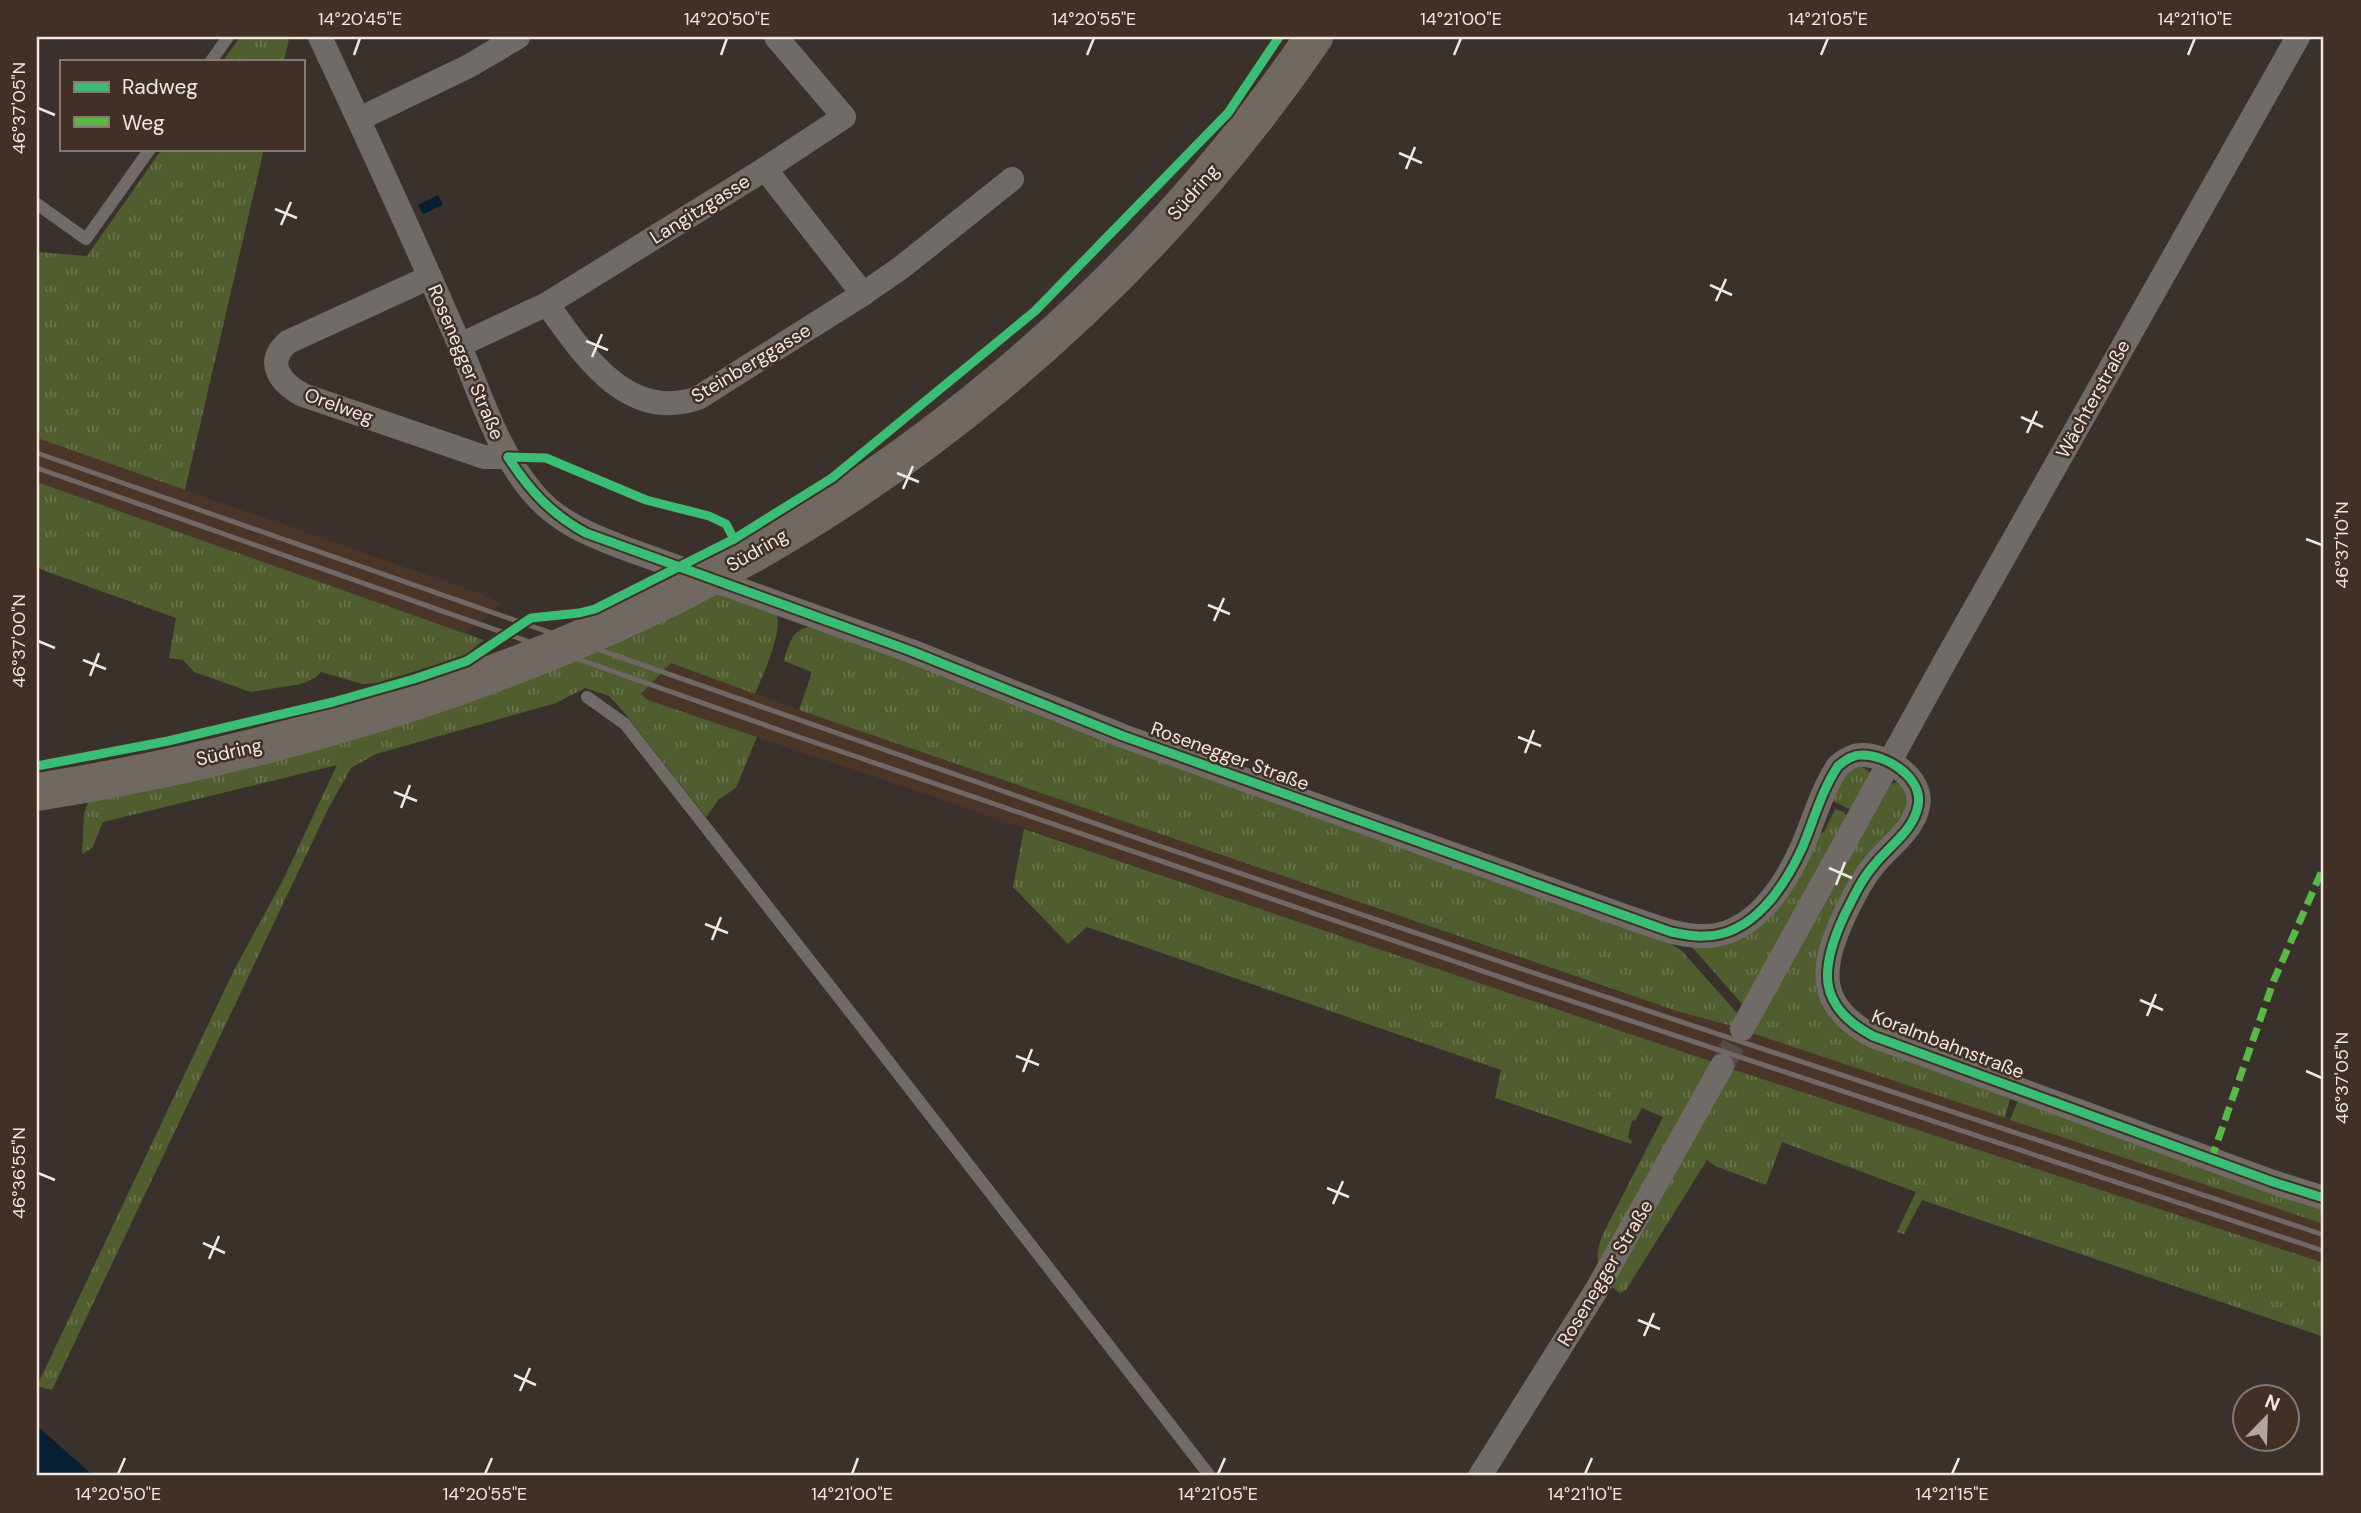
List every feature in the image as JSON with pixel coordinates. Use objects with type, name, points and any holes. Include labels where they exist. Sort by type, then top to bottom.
[{"type":"main road","name":"Südring","points":[[37,792],[231,752],[384,712],[457,688],[605,629],[681,592],[772,542],[915,447],[970,405],[1051,336],[1138,252],[1206,178],[1255,118],[1314,37]]},
{"type":"street","name":"Rosenegger Straße","points":[[320,37],[430,277],[508,457],[536,497],[568,523],[586,533],[911,651],[1123,736],[1620,915],[1689,935],[1703,937],[1730,932],[1763,908],[1794,864],[1833,774],[1845,760],[1863,754],[1889,763]]},
{"type":"street","points":[[359,119],[470,66],[489,44],[518,37]]},
{"type":"street","name":"Langitzgasse","points":[[460,345],[547,304],[844,117],[776,37]]},
{"type":"street","name":"Wächterstraße","points":[[1889,763],[2298,37]]},
{"type":"street","points":[[765,169],[863,294]]},
{"type":"street","name":"Steinberggasse","points":[[547,304],[587,359],[613,384],[664,405],[682,404],[698,398],[863,294],[902,267],[1012,179]]},
{"type":"street","name":"Orelweg","points":[[430,277],[288,342],[277,359],[278,373],[288,386],[303,395],[484,457],[508,457]]},
{"type":"street","points":[[1742,1030],[1889,763]]},
{"type":"street","name":"Koralmbahnstraße","points":[[1889,763],[1910,777],[1919,797],[1918,806],[1907,828],[1865,877],[1832,944],[1827,979],[1833,1001],[1848,1020],[1873,1037],[2261,1178],[2324,1198]]},
{"type":"street","name":"Rosenegger Straße","points":[[1480,1476],[1598,1289],[1722,1066]]},
{"type":"lane","points":[[212,60],[228,37]]},
{"type":"lane","points":[[37,204],[86,239],[149,150]]},
{"type":"lane","points":[[587,697],[625,724],[817,972],[914,1091],[1210,1476]]},
{"type":"shaded area","points":[[37,438],[482,594],[502,604],[465,634],[37,482]]},
{"type":"shaded area","points":[[671,663],[799,710],[1625,994],[1732,1026],[2324,1224],[2324,1263],[1732,1069],[648,700],[641,695]]},
{"type":"green space","points":[[240,37],[289,39],[284,60],[224,60]]},
{"type":"green space","points":[[161,150],[264,150],[185,490],[37,438],[37,252],[87,256]]},
{"type":"green space","points":[[37,482],[484,640],[464,656],[378,683],[363,684],[321,672],[301,684],[251,692],[194,672],[183,660],[169,658],[176,618],[37,568]]},
{"type":"green space","points":[[717,591],[777,615],[774,644],[755,694],[671,663],[641,694],[648,700],[757,737],[736,788],[719,799],[706,817],[609,696],[585,688],[556,703],[376,754],[351,768],[329,807],[52,1390],[37,1386],[234,970],[283,880],[337,765],[103,822],[92,848],[82,854],[84,814],[88,801]]},
{"type":"green space","points":[[808,627],[818,628],[1665,940],[1681,950],[1738,1014],[1732,1026],[1680,1012],[799,710],[812,672],[784,661],[794,636]]},
{"type":"green space","points":[[1861,766],[1871,773],[1853,811],[1831,800],[1843,774]]},
{"type":"green space","points":[[1901,783],[1913,802],[1890,840],[1822,997],[2010,1099],[2005,1118],[1752,1033],[1891,784]]},
{"type":"green space","points":[[1835,809],[1844,812],[1847,817],[1743,1005],[1692,947],[1714,945],[1818,834],[1824,832]]},
{"type":"green space","points":[[1024,829],[1713,1062],[1599,1264],[1598,1248],[1604,1232],[1663,1117],[1642,1108],[1635,1121],[1632,1120],[1628,1137],[1632,1141],[1631,1144],[1495,1098],[1501,1070],[1087,927],[1068,944],[1013,887]]},
{"type":"green space","points":[[1732,1069],[2324,1263],[2324,1337],[1922,1200],[1904,1234],[1897,1232],[1916,1192],[1782,1142],[1766,1185],[1715,1166],[1707,1160],[1626,1290],[1620,1293],[1611,1286]]},
{"type":"green space","points":[[2018,1101],[2324,1204],[2324,1224],[2010,1120]]},
{"type":"water","points":[[438,195],[443,205],[423,214],[418,205]]},
{"type":"water","points":[[37,1426],[94,1476],[37,1476]]},
{"type":"tunnel","points":[[1722,1066],[1742,1029]]},
{"type":"railway","points":[[37,453],[1151,843],[2324,1235]]},
{"type":"railway","points":[[37,468],[796,736],[1526,986],[2324,1251]]},
{"type":"marked path","points":[[2211,1160],[2274,980],[2324,866]]},
{"type":"cycle path","points":[[37,766],[168,741],[333,702],[414,679],[467,661],[531,618],[595,609],[734,539],[832,478],[1035,311],[1228,113],[1279,37]]},
{"type":"cycle path","points":[[508,457],[542,500],[562,518],[586,533],[911,651],[1123,736],[1671,932],[1696,936],[1722,934],[1738,928],[1752,918],[1777,892],[1787,877],[1838,766],[1858,755],[1892,763],[1909,777],[1915,786],[1918,806],[1916,815],[1906,830],[1865,877],[1836,935],[1830,952],[1828,984],[1832,999],[1841,1012],[1873,1036],[2273,1182],[2324,1198]]},
{"type":"cycle path","points":[[508,457],[546,458],[646,500],[709,516],[726,524],[734,539]]}]
